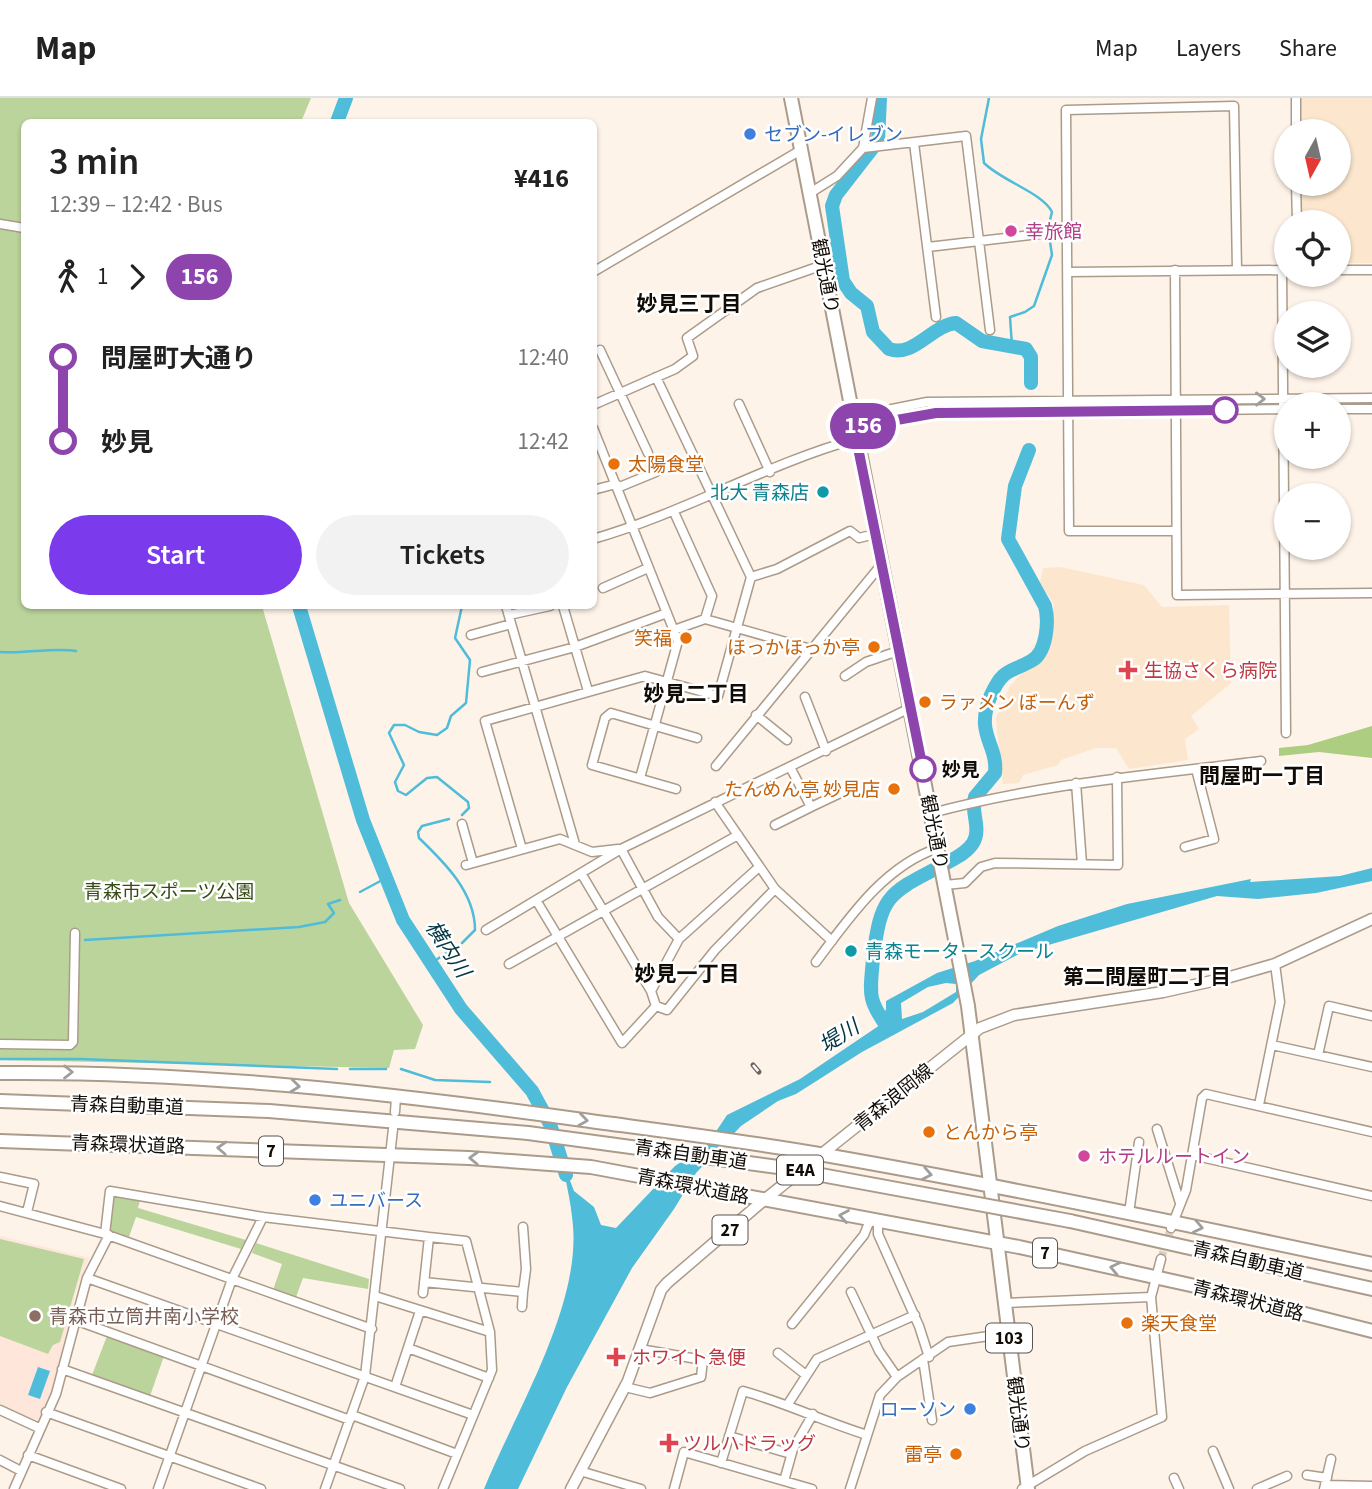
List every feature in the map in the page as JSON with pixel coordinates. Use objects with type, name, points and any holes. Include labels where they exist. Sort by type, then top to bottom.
[{"type":"highway","name":"観光通り","points":[[791,98],[968,1006],[1026,1488]]},
{"type":"highway","points":[[0,1073],[171,1074],[516,1110],[823,1154],[1129,1213],[1172,1225],[1372,1264]]},
{"type":"highway","name":"青森自動車道","points":[[0,1101],[269,1111],[528,1133],[778,1167],[1070,1221],[1372,1289]]},
{"type":"highway","name":"青森環状道路","points":[[0,1141],[542,1161],[591,1167],[656,1177],[764,1200],[998,1243],[1156,1277],[1372,1331]]},
{"type":"main road","name":"青森浪岡線","points":[[571,1489],[625,1387],[661,1290],[667,1283],[764,1200],[971,1034],[1014,1015],[1163,992],[1275,964],[1372,919]]},
{"type":"street","points":[[810,193],[837,176],[866,148],[872,98]]},
{"type":"street","points":[[1296,98],[1296,119]]},
{"type":"street","points":[[1175,531],[1069,531],[1066,110],[1234,106],[1237,270]]},
{"type":"street","points":[[866,148],[966,136],[990,330]]},
{"type":"street","points":[[914,143],[936,317]]},
{"type":"street","points":[[597,270],[802,150]]},
{"type":"street","points":[[0,224],[21,228]]},
{"type":"street","points":[[928,247],[1039,234]]},
{"type":"street","points":[[597,403],[656,377],[693,356],[687,338],[757,288],[823,265]]},
{"type":"street","points":[[1175,270],[1177,596],[1372,593]]},
{"type":"street","points":[[1068,272],[1274,270]]},
{"type":"street","points":[[1351,270],[1372,270]]},
{"type":"street","points":[[1283,392],[1284,287]]},
{"type":"street","points":[[600,350],[648,453]]},
{"type":"street","points":[[522,849],[485,721],[645,676],[718,696],[751,577],[656,377]]},
{"type":"street","points":[[853,423],[867,414],[928,402],[1274,398]]},
{"type":"street","points":[[1351,398],[1372,398]]},
{"type":"street","points":[[739,404],[770,472]]},
{"type":"street","points":[[853,423],[863,426],[925,414],[1274,409]]},
{"type":"street","points":[[1351,409],[1372,409]]},
{"type":"street","points":[[597,438],[674,630],[677,647],[640,778]]},
{"type":"street","points":[[597,538],[674,512],[829,447],[856,439]]},
{"type":"street","points":[[1285,469],[1286,733]]},
{"type":"street","points":[[597,490],[617,486],[656,471]]},
{"type":"street","points":[[674,512],[712,596],[705,618]]},
{"type":"street","points":[[751,577],[777,569],[850,531],[859,538],[875,534]]},
{"type":"street","points":[[716,766],[881,565]]},
{"type":"street","points":[[603,588],[648,568]]},
{"type":"street","points":[[507,609],[575,845]]},
{"type":"street","points":[[471,635],[541,609]]},
{"type":"street","points":[[563,609],[588,691]]},
{"type":"street","points":[[482,672],[575,647],[625,631],[667,613]]},
{"type":"street","points":[[674,630],[705,618],[811,649]]},
{"type":"street","points":[[845,676],[866,662],[898,651]]},
{"type":"street","points":[[805,697],[826,751]]},
{"type":"street","points":[[486,930],[621,849],[910,708]]},
{"type":"street","points":[[676,789],[592,765],[605,718],[611,713],[697,738]]},
{"type":"street","points":[[756,715],[787,740]]},
{"type":"street","points":[[932,813],[992,797],[1076,783],[1261,761]]},
{"type":"street","points":[[790,767],[810,807]]},
{"type":"street","points":[[1185,848],[1214,839],[1196,769]]},
{"type":"street","points":[[945,883],[965,883],[981,867],[995,863],[1118,865],[1117,777]]},
{"type":"street","points":[[1076,783],[1082,864]]},
{"type":"street","points":[[775,825],[851,788]]},
{"type":"street","points":[[715,802],[775,889],[832,941]]},
{"type":"street","points":[[462,824],[470,864],[560,839],[592,852],[621,849]]},
{"type":"street","points":[[509,964],[738,835]]},
{"type":"street","points":[[621,849],[658,917],[679,939]]},
{"type":"street","points":[[816,962],[892,872],[910,860],[939,851]]},
{"type":"street","points":[[652,991],[679,939],[759,867]]},
{"type":"street","points":[[581,873],[652,991],[656,1006]]},
{"type":"street","points":[[656,1006],[667,1010],[715,950],[775,889]]},
{"type":"street","points":[[536,900],[622,1043],[656,1006]]},
{"type":"street","points":[[0,1044],[70,1045],[73,1042],[75,933]]},
{"type":"street","points":[[1259,1105],[1280,1002],[1275,964]]},
{"type":"street","points":[[1318,1055],[1329,1006],[1372,1016]]},
{"type":"street","points":[[1272,1045],[1372,1067]]},
{"type":"street","points":[[1172,1225],[1186,1190],[1202,1098],[1206,1094],[1372,1132]]},
{"type":"street","points":[[395,1112],[396,1097]]},
{"type":"street","points":[[326,1489],[365,1376],[384,1232],[393,1129]]},
{"type":"street","points":[[1157,1129],[1180,1203]]},
{"type":"street","points":[[1129,1213],[1139,1142]]},
{"type":"street","points":[[1192,1155],[1372,1196]]},
{"type":"street","points":[[0,1177],[34,1184],[27,1212]]},
{"type":"street","points":[[14,1489],[39,1427],[56,1394],[87,1278],[107,1235],[110,1191],[263,1217],[466,1241],[493,1350],[489,1378],[443,1489]]},
{"type":"street","points":[[0,1206],[107,1235],[372,1329]]},
{"type":"street","points":[[158,1489],[232,1279],[263,1217]]},
{"type":"street","points":[[874,1221],[915,1315],[926,1358],[932,1420]]},
{"type":"street","points":[[792,1324],[874,1221]]},
{"type":"street","points":[[522,1307],[526,1269],[523,1227]]},
{"type":"street","points":[[423,1293],[429,1237]]},
{"type":"street","points":[[1026,1488],[1085,1451],[1162,1417],[1151,1297],[1161,1259]]},
{"type":"street","points":[[87,1278],[472,1415]]},
{"type":"street","points":[[425,1282],[523,1292]]},
{"type":"street","points":[[851,1292],[871,1334],[897,1377]]},
{"type":"street","points":[[375,1296],[490,1332]]},
{"type":"street","points":[[1004,1303],[1151,1297]]},
{"type":"street","points":[[395,1387],[420,1311]]},
{"type":"street","points":[[788,1404],[817,1359],[915,1315]]},
{"type":"street","points":[[75,1321],[457,1454]]},
{"type":"street","points":[[850,1489],[880,1395],[897,1377],[948,1342],[1009,1333]]},
{"type":"street","points":[[408,1348],[489,1378]]},
{"type":"street","points":[[640,1349],[717,1362]]},
{"type":"street","points":[[778,1353],[806,1375]]},
{"type":"street","points":[[625,1387],[649,1393],[701,1377],[703,1360]]},
{"type":"street","points":[[62,1369],[400,1489]]},
{"type":"street","points":[[721,1462],[741,1392],[788,1404],[834,1425],[867,1435]]},
{"type":"street","points":[[0,1410],[39,1427]]},
{"type":"street","points":[[46,1412],[261,1489]]},
{"type":"street","points":[[784,1481],[791,1454],[813,1414]]},
{"type":"street","points":[[729,1436],[791,1454]]},
{"type":"street","points":[[1213,1451],[1229,1489]]},
{"type":"street","points":[[674,1489],[684,1452],[812,1489]]},
{"type":"street","points":[[28,1455],[121,1489]]},
{"type":"street","points":[[1325,1484],[1331,1459]]},
{"type":"street","points":[[0,1460],[21,1471]]},
{"type":"street","points":[[580,1471],[641,1489]]},
{"type":"street","points":[[1307,1475],[1325,1484],[1372,1486]]},
{"type":"street","points":[[1257,1489],[1287,1476]]},
{"type":"street","points":[[1174,1478],[1179,1489]]},
{"type":"shaded area","points":[[1299,98],[1372,98],[1372,263],[1351,263],[1351,210],[1300,210],[1300,196],[1351,196],[1351,119],[1299,119]]},
{"type":"shaded area","name":"生協さくら病院","points":[[1060,567],[1144,585],[1162,607],[1229,605],[1231,683],[1191,716],[1199,729],[1185,739],[1188,760],[1129,769],[1116,748],[1096,748],[1061,760],[1058,765],[1023,775],[1019,783],[1003,784],[996,718],[1010,686],[1041,653],[1050,628],[1054,604],[1040,583],[1043,568]]},
{"type":"shaded area","name":"青森市立筒井南小学校","points":[[0,1236],[89,1258],[76,1292],[53,1388],[38,1421],[0,1405]]},
{"type":"green space","name":"青森市スポーツ公園","points":[[0,98],[311,98],[302,119],[21,119],[21,609],[263,609],[349,903],[423,1025],[415,1049],[394,1050],[389,1068],[0,1060]]},
{"type":"green space","points":[[1372,726],[1372,758],[1319,752],[1279,756],[1279,748],[1308,745]]},
{"type":"green space","points":[[116,1196],[140,1200],[138,1208],[246,1240],[241,1249],[136,1217],[129,1237],[110,1231],[113,1198]]},
{"type":"green space","name":"青森市立筒井南小学校","points":[[0,1239],[84,1259],[60,1342],[53,1345],[48,1354],[0,1336]]},
{"type":"green space","points":[[256,1243],[369,1279],[368,1289],[303,1278],[296,1297],[273,1290],[282,1264],[252,1253]]},
{"type":"green space","points":[[107,1336],[164,1356],[150,1396],[92,1375]]},
{"type":"water","points":[[1372,868],[1372,881],[1316,893],[1258,899],[1217,896],[1021,953],[979,975],[953,1003],[862,1052],[741,1126],[696,1173],[632,1268],[567,1387],[518,1489],[484,1489],[543,1360],[566,1291],[572,1258],[573,1226],[559,1152],[574,1191],[594,1207],[601,1225],[616,1228],[675,1166],[707,1145],[727,1115],[800,1079],[880,1025],[878,1016],[886,1010],[886,1001],[937,973],[975,961],[1058,926],[1127,904],[1251,879],[1250,882],[1340,876]],"holes":[[[956,984],[956,992],[923,1012],[902,1019],[901,1003],[928,987]]]},
{"type":"water","points":[[38,1367],[50,1371],[40,1399],[28,1395]]},
{"type":"waterway","name":"横内川","points":[[338,119],[346,98]]},
{"type":"waterway","points":[[880,98],[878,141],[836,195],[832,206],[843,281],[851,293],[867,306],[873,332],[889,349],[907,349],[939,329],[956,323],[982,341],[1026,349],[1031,357],[1031,383]]},
{"type":"waterway","points":[[989,98],[981,139],[984,163],[1040,199],[1052,212],[1048,228],[1052,255],[1034,306],[1010,317],[1012,346]]},
{"type":"waterway","points":[[888,1028],[876,1010],[871,989],[879,921],[890,899],[898,891],[959,856],[973,843],[976,832],[975,797],[995,773],[986,729],[986,709],[999,680],[1031,661],[1044,644],[1047,620],[1045,606],[1008,539],[1015,486],[1029,450]]},
{"type":"waterway","name":"横内川","points":[[300,609],[363,820],[403,920],[461,1009],[532,1091],[550,1124],[566,1175]]},
{"type":"waterway","points":[[461,609],[455,638],[470,660],[466,703],[451,716],[447,728],[437,735],[419,732],[405,725],[394,725],[389,733],[404,765],[395,782],[398,791],[406,795],[427,778],[437,777],[468,802],[469,808],[462,815]]},
{"type":"waterway","points":[[0,652],[76,651]]},
{"type":"waterway","points":[[449,819],[422,826],[418,832],[419,838],[456,879],[470,903],[475,930],[462,943]]},
{"type":"waterway","points":[[360,892],[386,878]]},
{"type":"waterway","points":[[85,940],[299,927],[325,922],[334,913],[328,904],[340,900]]},
{"type":"waterway","points":[[430,964],[451,950]]},
{"type":"waterway","points":[[0,1059],[80,1059],[337,1069]]},
{"type":"waterway","points":[[350,1069],[386,1069]]},
{"type":"waterway","points":[[401,1069],[435,1080],[490,1082]]},
{"type":"waterway","name":"横内川","points":[[522,1086],[529,1087]]},
{"type":"tunnel","points":[[1161,1259],[1171,1228]]},
{"type":"railway","points":[[753,1065],[759,1072]]},
{"type":"bus line","name":"156","points":[[923,769],[853,423],[863,426],[911,415],[936,413],[1225,410]]},
{"type":"place","name":"セブン-イレブン","points":[[750,134]]},
{"type":"place","name":"幸旅館","points":[[1011,231]]},
{"type":"place","name":"太陽食堂","points":[[614,464]]},
{"type":"place","name":"北大 青森店","points":[[823,492]]},
{"type":"place","name":"笑福","points":[[686,638]]},
{"type":"place","name":"ほっかほっか亭","points":[[874,647]]},
{"type":"place","name":"生協さくら病院","points":[[1128,670]]},
{"type":"place","name":"ラァメン ぼーんず","points":[[925,702]]},
{"type":"place","name":"妙見","points":[[923,769]]},
{"type":"place","name":"たんめん亭 妙見店","points":[[894,789]]},
{"type":"place","name":"青森モータースクール","points":[[851,951]]},
{"type":"place","name":"とんから亭","points":[[929,1132]]},
{"type":"place","name":"ホテルルートイン","points":[[1084,1156]]},
{"type":"place","name":"ユニバース","points":[[315,1200]]},
{"type":"place","name":"青森市立筒井南小学校","points":[[35,1316]]},
{"type":"place","name":"楽天食堂","points":[[1127,1323]]},
{"type":"place","name":"ホワイト急便","points":[[616,1357]]},
{"type":"place","name":"ローソン","points":[[970,1409]]},
{"type":"place","name":"ツルハドラッグ","points":[[669,1443]]},
{"type":"place","name":"雷亭","points":[[956,1454]]},
{"type":"district","name":"妙見三丁目","points":[[689,304]]},
{"type":"district","name":"妙見二丁目","points":[[696,694]]},
{"type":"district","name":"問屋町一丁目","points":[[1262,776]]},
{"type":"district","name":"妙見一丁目","points":[[687,974]]},
{"type":"district","name":"第二問屋町二丁目","points":[[1147,977]]},
{"type":"water label","name":"堤川","points":[[839,1036]]}]
